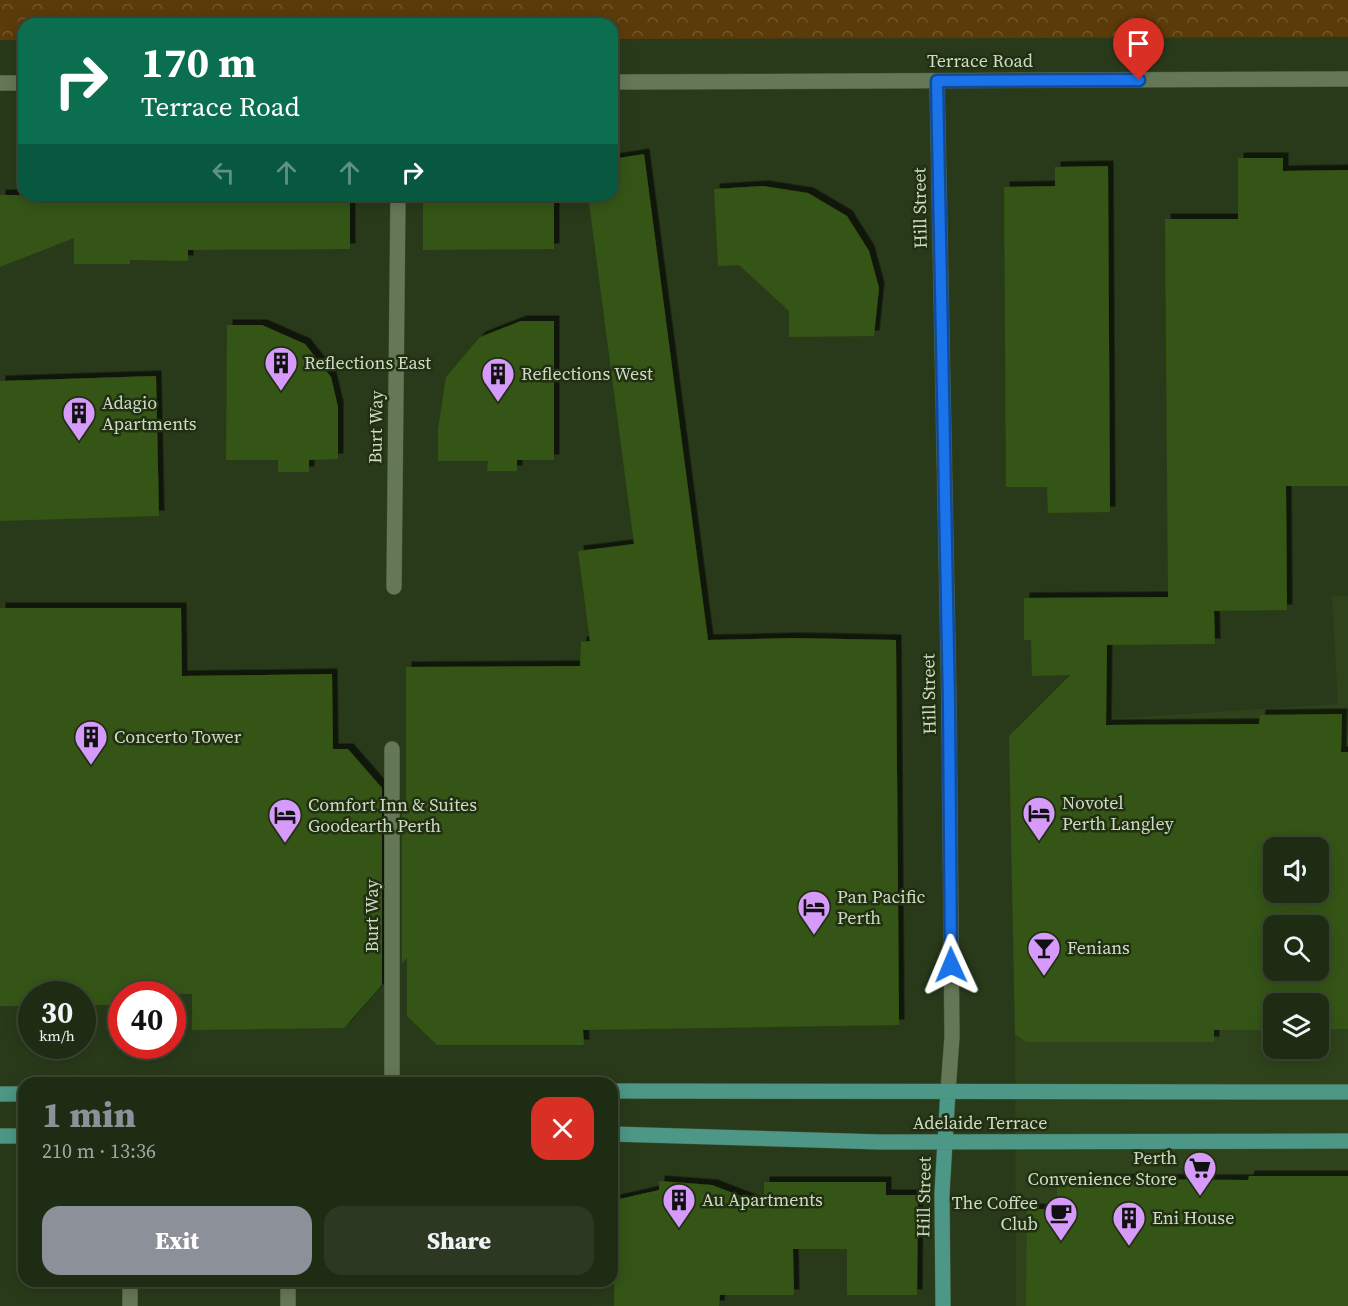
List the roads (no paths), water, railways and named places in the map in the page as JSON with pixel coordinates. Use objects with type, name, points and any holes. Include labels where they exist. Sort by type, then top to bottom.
[{"type":"main road","name":"Adelaide Terrace","points":[[618,1091],[1348,1092]]},
{"type":"main road","name":"Hill Street","points":[[943,1306],[942,1192],[948,1091]]},
{"type":"main road","points":[[0,1094],[18,1094]]},
{"type":"main road","name":"Adelaide Terrace","points":[[618,1134],[881,1142],[1348,1141]]},
{"type":"main road","points":[[0,1136],[18,1136]]},
{"type":"street","name":"Terrace Road","points":[[618,82],[1348,79]]},
{"type":"street","name":"Hill Street","points":[[937,81],[950,728],[952,1036],[948,1091]]},
{"type":"street","points":[[0,83],[18,83]]},
{"type":"street","name":"Burt Way","points":[[393,586],[398,201]]},
{"type":"street","name":"Burt Way","points":[[392,749],[392,1077]]},
{"type":"street","points":[[130,1287],[130,1306]]},
{"type":"street","points":[[288,1287],[288,1306]]},
{"type":"place","name":"Reflections East","points":[[281,392]]},
{"type":"place","name":"Reflections West","points":[[498,403]]},
{"type":"place","name":"Adagio Apartments","points":[[79,442]]},
{"type":"place","name":"Concerto Tower","points":[[91,766]]},
{"type":"place","name":"Novotel Perth Langley","points":[[1039,842]]},
{"type":"place","name":"Comfort Inn & Suites Goodearth Perth","points":[[285,844]]},
{"type":"place","name":"Pan Pacific Perth","points":[[814,936]]},
{"type":"place","name":"Fenians","points":[[1044,977]]},
{"type":"place","name":"Perth Convenience Store","points":[[1200,1197]]},
{"type":"place","name":"Au Apartments","points":[[679,1229]]},
{"type":"place","name":"The Coffee Club","points":[[1061,1242]]},
{"type":"place","name":"Eni House","points":[[1129,1247]]}]
